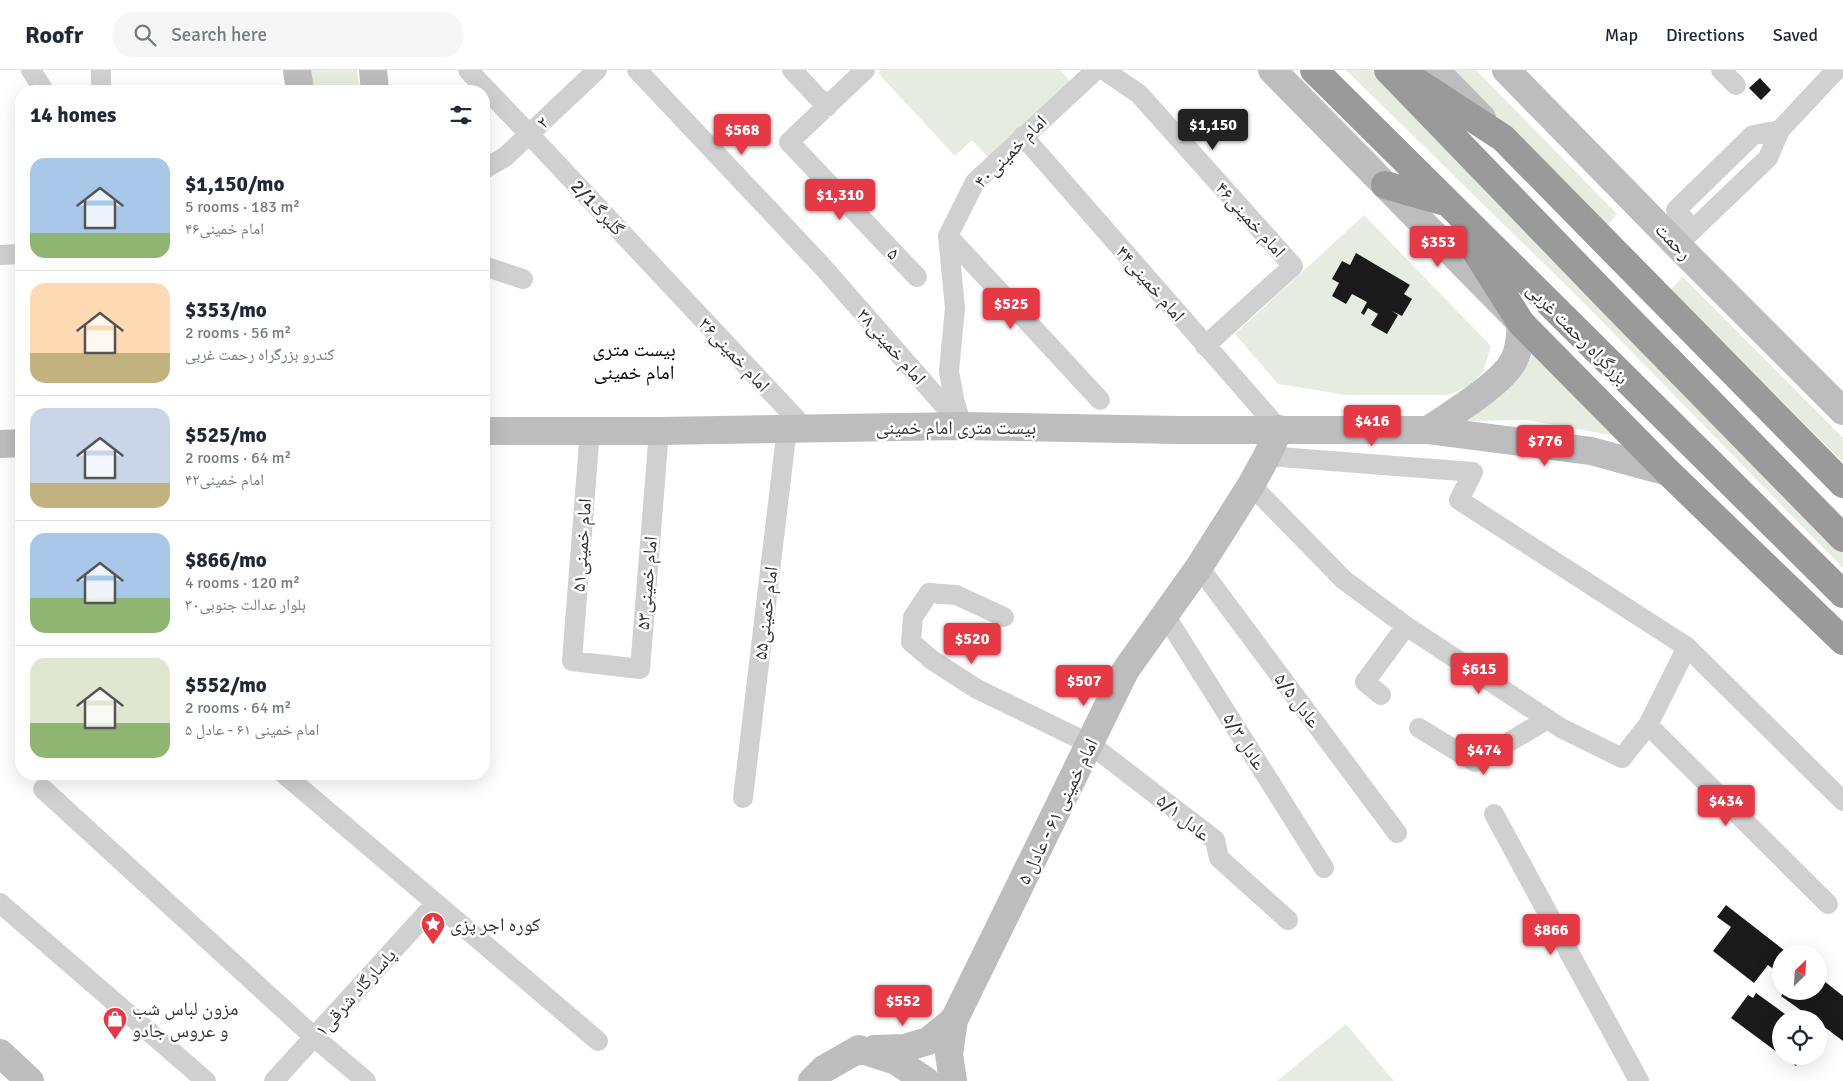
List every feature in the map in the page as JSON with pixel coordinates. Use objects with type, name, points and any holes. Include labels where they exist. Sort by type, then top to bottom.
[{"type":"highway","name":"بزرگراه رحمت غربی","points":[[1314,70],[1445,202],[1843,594]]},
{"type":"highway","points":[[1388,70],[1843,538]]},
{"type":"highway","points":[[1398,70],[1503,138],[1843,484]]},
{"type":"highway","points":[[1385,185],[1445,202],[1521,322],[1668,472],[1843,641]]},
{"type":"main road","points":[[297,70],[299,85]]},
{"type":"main road","points":[[373,70],[374,85]]},
{"type":"main road","points":[[1272,70],[1521,322],[1519,348],[1514,362],[1477,397],[1428,430]]},
{"type":"main road","points":[[1435,70],[1503,138]]},
{"type":"main road","name":"رحمت","points":[[1506,70],[1685,237],[1843,411]]},
{"type":"main road","name":"بیست متری امام خمینی","points":[[490,431],[658,431],[962,426],[1179,430],[1428,430],[1591,451],[1668,472]]},
{"type":"main road","name":"امام خمینی ۶۱ - عادل ۵","points":[[953,1081],[948,1054],[954,1020],[1126,671],[1198,567],[1251,485],[1279,429]]},
{"type":"main road","points":[[0,444],[15,443]]},
{"type":"main road","name":"امام خمینی ۶۱ - عادل ۵","points":[[859,1050],[913,1046],[928,1041],[954,1020]]},
{"type":"main road","points":[[812,1081],[824,1069],[859,1050],[896,1061],[926,1081]]},
{"type":"main road","points":[[0,1054],[30,1081]]},
{"type":"street","points":[[31,70],[40,85]]},
{"type":"street","points":[[101,70],[101,85]]},
{"type":"street","name":"2/1گلبرگ","points":[[468,70],[483,85]]},
{"type":"street","name":"۲","points":[[490,166],[505,157],[597,70]]},
{"type":"street","name":"امام خمینی۳۸","points":[[637,70],[822,266],[962,426]]},
{"type":"street","points":[[792,70],[827,107],[866,70]]},
{"type":"street","points":[[1721,70],[1736,85]]},
{"type":"street","points":[[1685,237],[1768,158],[1780,130],[1836,70]]},
{"type":"street","name":"امام خمینی۴۰","points":[[948,236],[975,182],[1093,72]]},
{"type":"street","name":"امام خمینی۴۶","points":[[1093,72],[1139,94],[1293,266],[1205,346]]},
{"type":"street","name":"2/1گلبرگ","points":[[490,93],[666,280]]},
{"type":"street","name":"۵","points":[[827,107],[789,142],[916,277]]},
{"type":"street","name":"۴۴امام خمینی","points":[[1023,136],[1279,429]]},
{"type":"street","points":[[948,236],[1100,400]]},
{"type":"street","points":[[948,236],[954,308],[949,371],[954,399],[962,426]]},
{"type":"street","points":[[0,255],[15,254]]},
{"type":"street","points":[[490,268],[523,279]]},
{"type":"street","name":"امام خمینی۳۶","points":[[666,280],[795,428]]},
{"type":"street","name":"امام خمینی۵۵","points":[[743,798],[795,428]]},
{"type":"street","name":"امام خمینی۵۱","points":[[572,661],[590,430]]},
{"type":"street","name":"امام خمینی۵۳","points":[[572,661],[640,669],[658,431]]},
{"type":"street","points":[[1267,456],[1473,472],[1459,500],[1686,647],[1843,801]]},
{"type":"street","points":[[1251,485],[1344,580],[1406,626],[1561,728],[1622,758],[1648,725],[1686,647]]},
{"type":"street","name":"عادل ۵/۵","points":[[1198,567],[1397,833]]},
{"type":"street","name":"عادل ۵/۱","points":[[1004,617],[956,596],[929,593],[913,617],[911,642],[932,660],[977,689],[1090,744],[1215,840],[1219,858],[1288,920]]},
{"type":"street","name":"عادل ۵/۳","points":[[1165,614],[1324,868]]},
{"type":"street","points":[[1381,695],[1365,682],[1406,626]]},
{"type":"street","points":[[1419,728],[1475,762],[1548,719]]},
{"type":"street","points":[[1648,725],[1828,904]]},
{"type":"street","points":[[291,780],[598,1041]]},
{"type":"street","points":[[43,789],[314,1037],[366,1081]]},
{"type":"street","points":[[1494,814],[1639,1081]]},
{"type":"street","points":[[0,903],[206,1081]]},
{"type":"street","name":"پاسارگاد شرقی۱","points":[[274,1081],[436,903]]},
{"type":"shaded area","points":[[307,70],[357,70],[359,85],[309,85]]},
{"type":"shaded area","points":[[882,70],[1060,70],[1070,81],[988,157],[972,140],[955,156],[878,73]]},
{"type":"shaded area","points":[[1284,70],[1293,70],[1381,159],[1397,179]]},
{"type":"shaded area","points":[[1346,70],[1371,70],[1843,549],[1843,568],[1582,301]]},
{"type":"shaded area","points":[[1448,70],[1476,70],[1617,214],[1605,228]]},
{"type":"shaded area","points":[[1364,215],[1491,346],[1483,372],[1469,386],[1448,395],[1347,395],[1278,384],[1235,334]]},
{"type":"shaded area","points":[[1683,277],[1843,438],[1843,462],[1670,290]]},
{"type":"shaded area","points":[[1534,354],[1611,435],[1527,420],[1461,421],[1500,395]]},
{"type":"shaded area","points":[[1346,1024],[1394,1081],[1277,1081]]},
{"type":"building","points":[[1760,78],[1771,90],[1761,100],[1749,88]]},
{"type":"building","points":[[1356,253],[1410,285],[1404,294],[1412,299],[1402,316],[1392,311],[1398,315],[1387,334],[1371,325],[1378,314],[1368,308],[1364,315],[1361,313],[1367,302],[1352,294],[1346,304],[1332,296],[1339,283],[1332,279],[1342,261],[1350,265]]},
{"type":"building","points":[[1726,905],[1777,945],[1772,945],[1772,968],[1768,965],[1754,983],[1713,951],[1731,927],[1717,917]]},
{"type":"building","points":[[1828,984],[1843,996],[1843,1041],[1827,1029],[1827,1010],[1800,1010],[1787,1000],[1828,1000]]},
{"type":"building","points":[[1756,993],[1780,1010],[1772,1010],[1772,1048],[1731,1018],[1748,995],[1753,998]]},
{"type":"place","name":"کوره اجر پزی","points":[[433,945]]},
{"type":"place","name":"مزون لباس شب و عروس جادو","points":[[115,1040]]},
{"type":"district","name":"بیست متری امام خمینی","points":[[634,360]]}]
